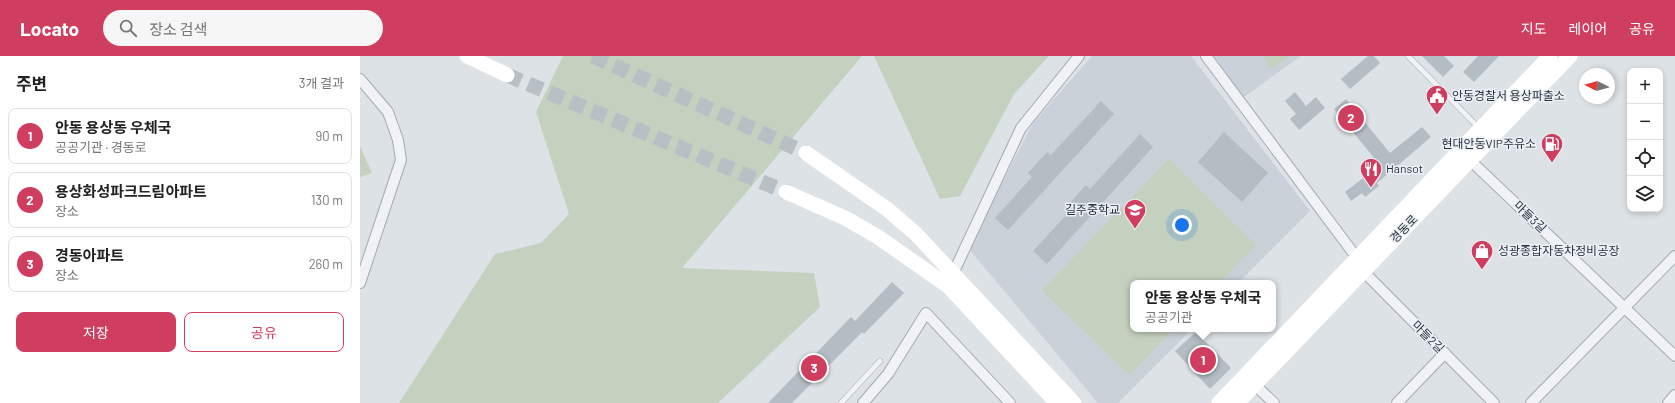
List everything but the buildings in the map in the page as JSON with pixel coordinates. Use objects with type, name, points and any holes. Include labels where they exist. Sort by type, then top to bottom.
[{"type":"street","points":[[467,56],[507,75]]},
{"type":"street","points":[[950,280],[1021,128],[1079,56]]},
{"type":"street","name":"마들2길","points":[[1206,56],[1360,264],[1494,403]]},
{"type":"street","name":"경동로","points":[[1238,403],[1480,129],[1550,56]]},
{"type":"street","name":"경동로","points":[[1219,403],[1360,264],[1470,160],[1570,56]]},
{"type":"street","points":[[360,79],[388,112],[398,140],[401,160],[360,283]]},
{"type":"street","points":[[806,153],[887,209],[916,234],[950,280],[1057,403]]},
{"type":"street","name":"마들3길","points":[[1470,160],[1675,356]]},
{"type":"street","points":[[786,192],[845,218],[950,280],[1074,403]]},
{"type":"street","points":[[1531,403],[1675,256]]},
{"type":"street","points":[[863,403],[888,374],[926,313],[1010,403]]},
{"type":"street","points":[[1397,403],[1445,353]]},
{"type":"street","points":[[1255,385],[1274,403]]},
{"type":"street","points":[[1668,403],[1675,396]]},
{"type":"lane","points":[[1408,56],[1480,129]]},
{"type":"lane","points":[[841,403],[880,361]]},
{"type":"shaded area","name":"길주중학교","points":[[1092,56],[1191,56],[1310,211],[1241,280],[1130,280],[1130,332],[1189,332],[1118,403],[1098,403],[968,248],[1033,123]]},
{"type":"shaded area","points":[[1214,56],[1301,56],[1244,97]]},
{"type":"green space","points":[[563,56],[862,56],[682,268],[814,273],[820,307],[718,403],[399,403],[495,254],[541,243],[569,214],[536,112]]},
{"type":"green space","points":[[874,56],[1049,56],[1014,94],[960,196],[940,199]]},
{"type":"green space","points":[[1262,56],[1290,56],[1271,69]]},
{"type":"green space","points":[[360,146],[372,173],[360,177]]},
{"type":"green space","points":[[1169,159],[1256,245],[1222,280],[1130,280],[1130,332],[1171,332],[1129,375],[1042,290]]},
{"type":"tunnel","points":[[593,56],[806,153]]},
{"type":"tunnel","points":[[507,75],[786,192]]},
{"type":"place","name":"안동경찰서 용상파출소","points":[[1437,116]]},
{"type":"place","name":"용상화성파크드림아파트","points":[[1351,118]]},
{"type":"place","name":"현대안동VIP주유소","points":[[1552,164]]},
{"type":"place","name":"Hansot","points":[[1371,188]]},
{"type":"place","name":"길주중학교","points":[[1135,230]]},
{"type":"place","name":"성광종합자동차정비공장","points":[[1482,270]]},
{"type":"place","name":"안동 용상동 우체국","points":[[1203,360]]},
{"type":"place","name":"경동아파트","points":[[814,368]]}]
